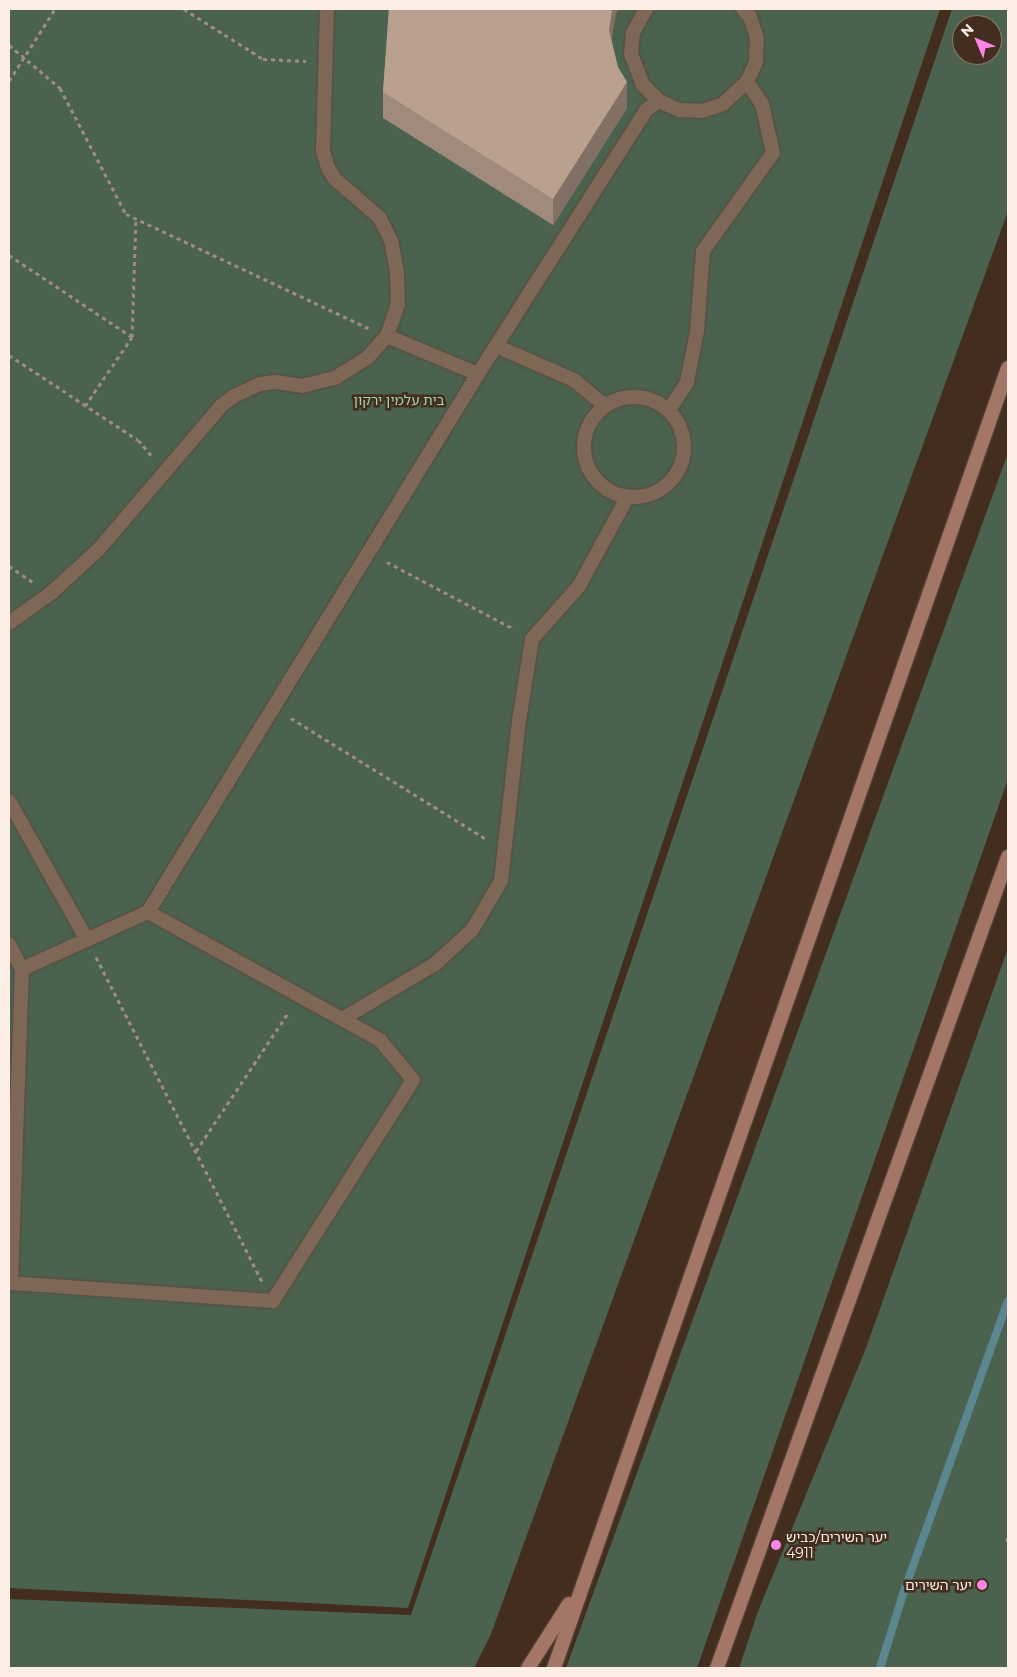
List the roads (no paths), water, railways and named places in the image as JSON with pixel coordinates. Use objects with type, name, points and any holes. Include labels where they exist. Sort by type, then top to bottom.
[{"type":"main road","points":[[554,1668],[1008,368]]},
{"type":"main road","points":[[717,1668],[1008,857]]},
{"type":"main road","points":[[528,1668],[558,1625],[592,1561]]},
{"type":"main road","points":[[723,1668],[728,1635]]},
{"type":"lane","points":[[9,623],[51,593],[99,549],[222,405],[234,396],[260,384],[275,382],[302,386],[335,378],[367,358],[387,336],[398,304],[397,271],[391,241],[380,218],[335,179],[328,168],[324,150],[327,9]]},
{"type":"lane","points":[[646,9],[633,32],[631,54],[643,85],[659,101],[679,110],[702,110],[723,104],[748,82],[756,62],[757,38],[750,17],[743,9]]},
{"type":"lane","points":[[669,410],[687,382],[697,332],[703,252],[773,153],[762,104],[748,82]]},
{"type":"lane","points":[[22,969],[148,912],[478,374],[646,110],[659,101]]},
{"type":"lane","points":[[387,336],[478,374]]},
{"type":"lane","points":[[496,346],[574,380],[605,406]]},
{"type":"lane","points":[[638,396],[654,400],[669,410],[682,429],[684,454],[680,468],[668,484],[653,493],[628,496],[610,490],[598,482],[586,459],[586,435],[593,419],[605,406],[620,399],[638,396]]},
{"type":"lane","points":[[342,1019],[435,964],[472,930],[502,881],[519,721],[532,639],[579,586],[628,496]]},
{"type":"lane","points":[[9,801],[87,940]]},
{"type":"lane","points":[[9,944],[22,969],[11,1283],[273,1301],[413,1080],[380,1040],[148,912]]},
{"type":"waterway","points":[[880,1668],[903,1594],[1008,1301]]},
{"type":"place","name":"יער השירים/כביש 4911","points":[[776,1545]]},
{"type":"place","name":"יער השירים","points":[[982,1585]]},
{"type":"park label","name":"בית עלמין ירקון","points":[[399,400]]}]
